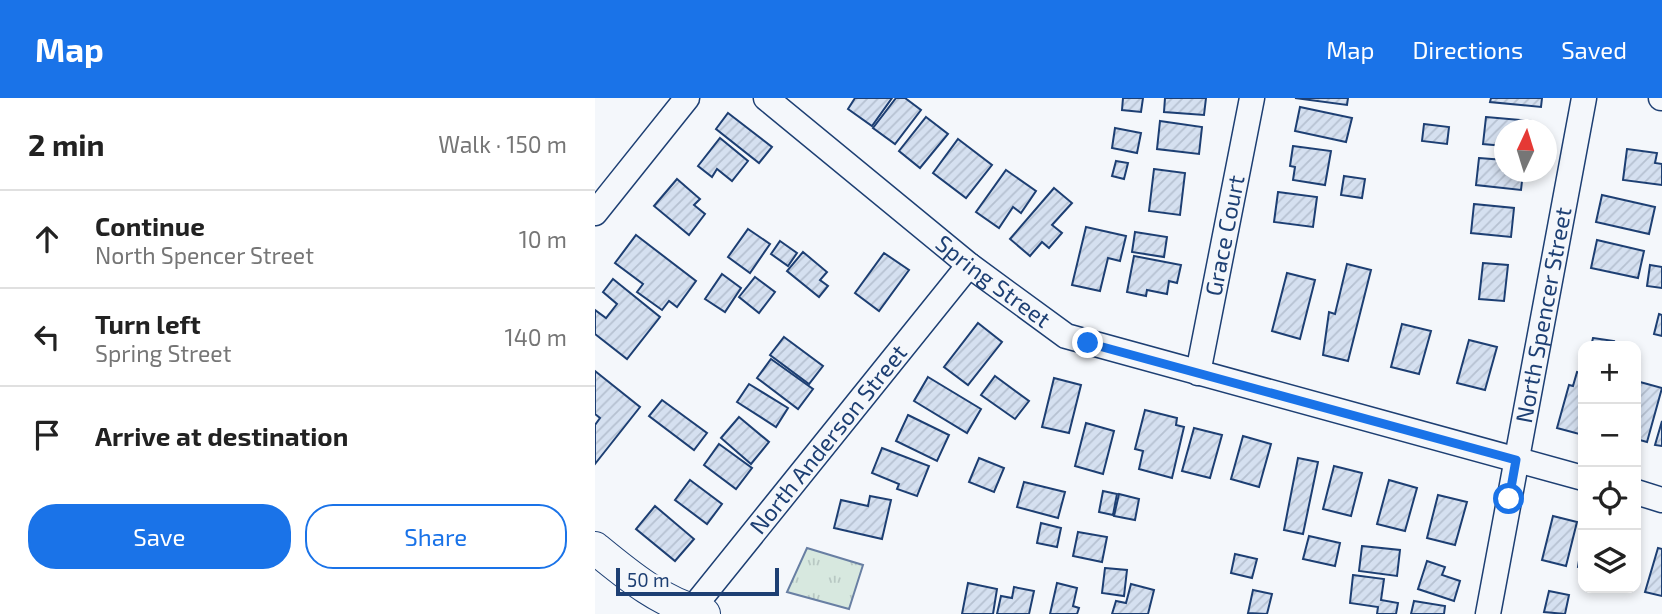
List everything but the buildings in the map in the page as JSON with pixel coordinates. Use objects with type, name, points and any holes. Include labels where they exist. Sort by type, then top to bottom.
[{"type":"main road","points":[[595,548],[642,586],[694,613]]},
{"type":"street","points":[[595,213],[687,98]]},
{"type":"street","name":"Spring Street","points":[[766,98],[969,265],[1066,335],[1578,477]]},
{"type":"street","name":"Grace Court","points":[[1198,373],[1252,98]]},
{"type":"street","name":"North Spencer Street","points":[[1488,614],[1584,98]]},
{"type":"street","name":"North Anderson Street","points":[[694,613],[969,265]]},
{"type":"street","points":[[1641,494],[1662,500]]},
{"type":"green space","points":[[807,548],[863,565],[849,609],[787,592]]},
{"type":"route","points":[[1088,343],[1516,460],[1509,499]]}]
